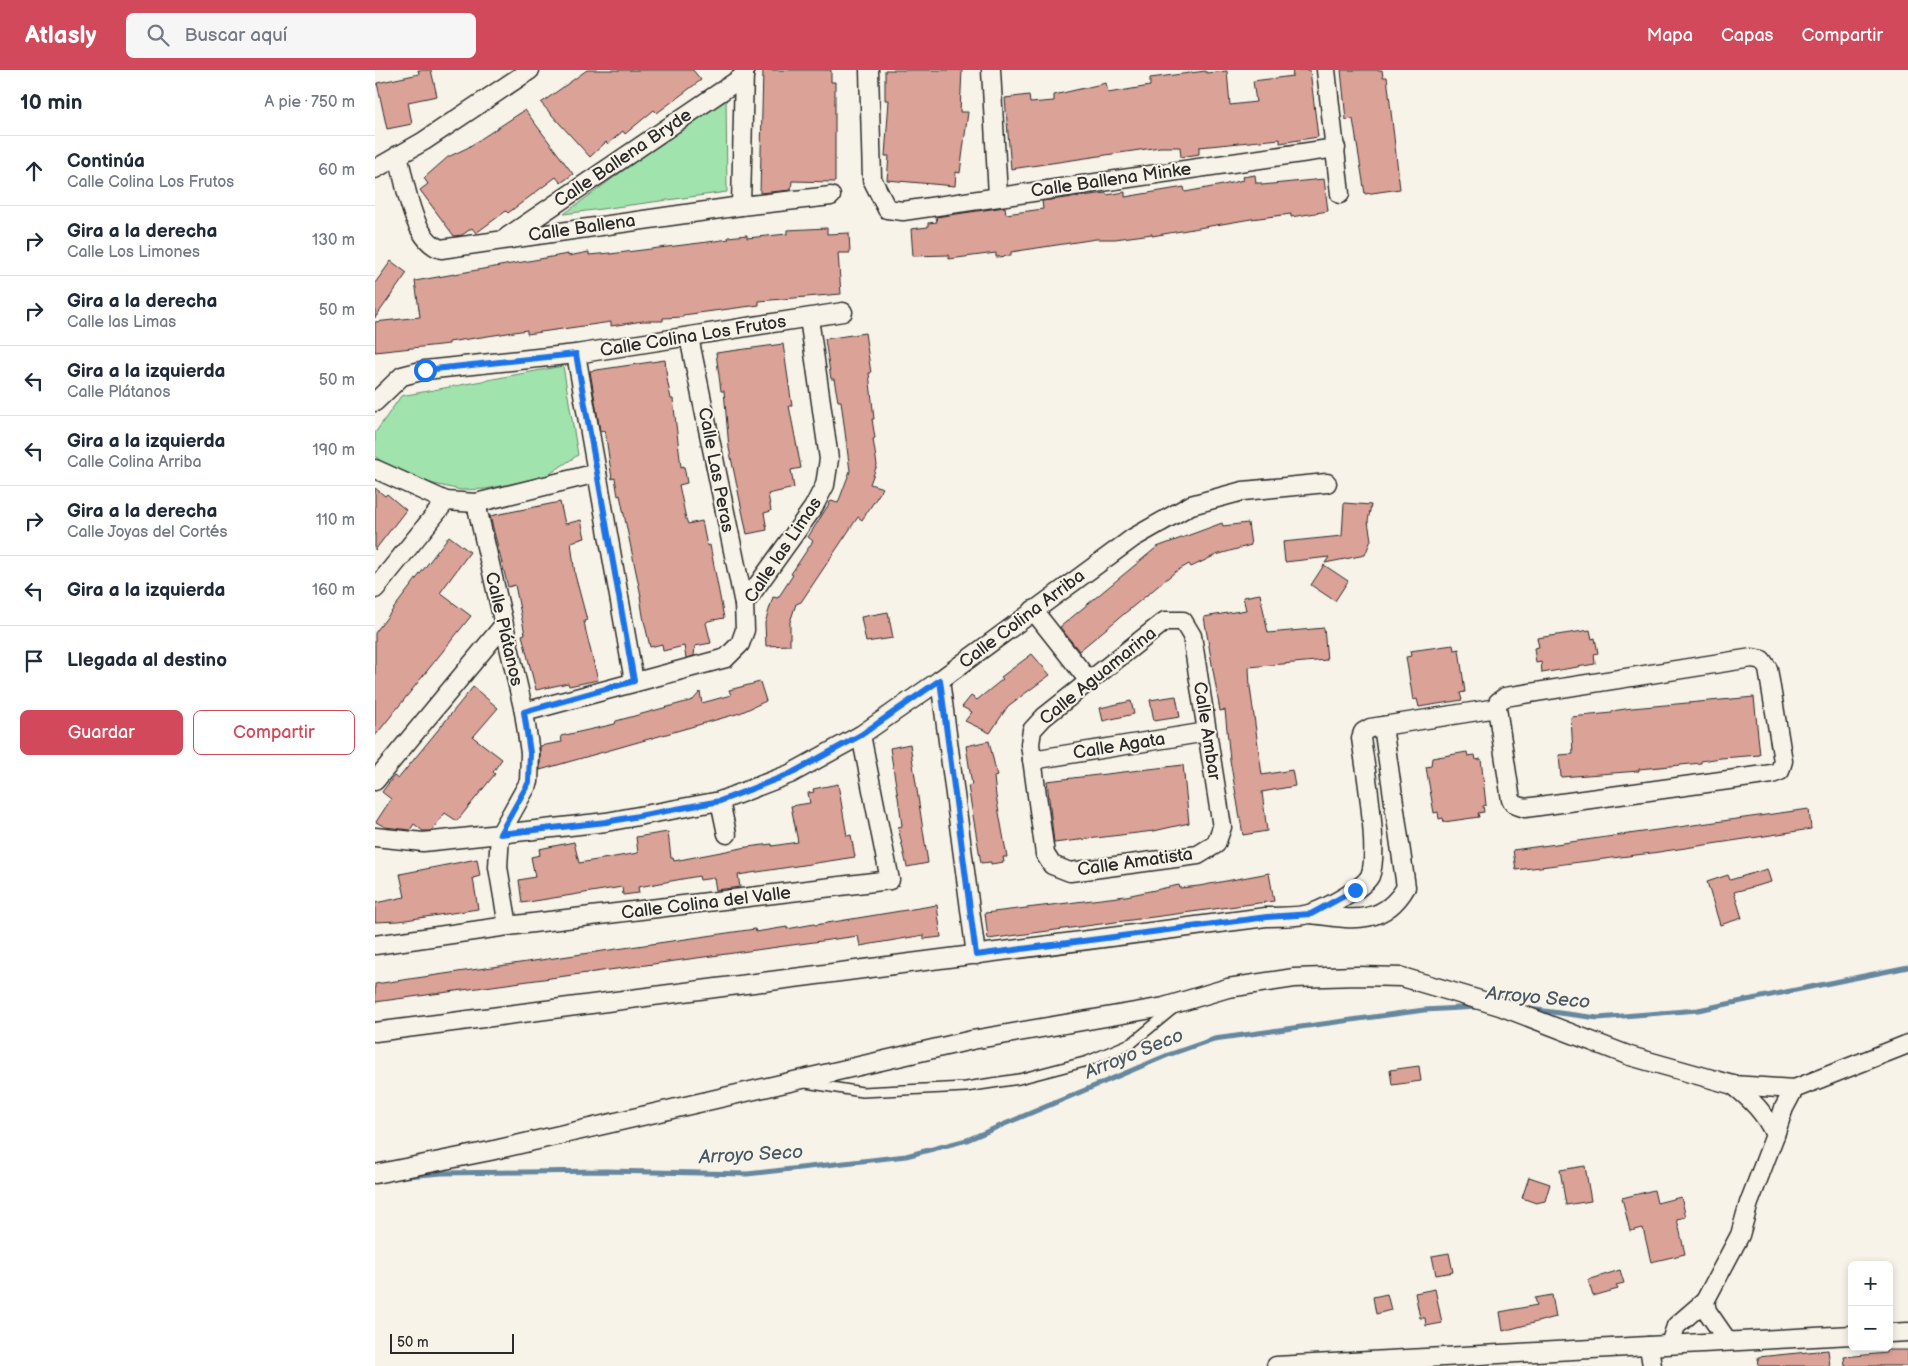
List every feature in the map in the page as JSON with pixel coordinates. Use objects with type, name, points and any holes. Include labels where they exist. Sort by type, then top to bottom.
[{"type":"street","points":[[375,182],[399,159],[530,70]]},
{"type":"street","name":"Calle Ballena Minke","points":[[869,70],[872,178],[887,209],[903,211],[1336,148]]},
{"type":"street","points":[[991,70],[998,196]]},
{"type":"street","points":[[1326,70],[1340,194]]},
{"type":"street","points":[[741,206],[744,73]]},
{"type":"street","name":"Calle Ballena Bryde","points":[[503,240],[744,73]]},
{"type":"street","points":[[375,169],[399,159]]},
{"type":"street","name":"Calle Ballena","points":[[399,159],[421,234],[432,246],[447,249],[741,206],[831,196]]},
{"type":"street","name":"Calle Colina Los Frutos","points":[[375,402],[402,376],[425,370],[576,354],[843,312]]},
{"type":"street","name":"Calle las Limas","points":[[524,712],[634,681],[726,658],[740,644],[745,630],[744,604],[813,508],[825,485],[829,460],[809,318]]},
{"type":"street","name":"Calle Las Peras","points":[[689,337],[744,604]]},
{"type":"street","points":[[576,354],[634,681]]},
{"type":"street","points":[[375,469],[446,502],[476,503],[597,473]]},
{"type":"street","name":"Calle Colina Arriba","points":[[375,837],[423,842],[500,834],[606,822],[720,801],[790,774],[861,735],[940,680],[1133,538],[1191,506],[1243,491],[1327,483]]},
{"type":"street","points":[[375,589],[446,502]]},
{"type":"street","name":"Calle Plátanos","points":[[476,503],[524,712],[530,753],[529,782],[500,834],[498,867],[508,926]]},
{"type":"street","points":[[1033,610],[1089,682]]},
{"type":"street","name":"Calle Aguamarina","points":[[1052,865],[1045,854],[1030,744],[1032,730],[1044,717],[1165,621],[1183,621]]},
{"type":"street","name":"Calle Ambar","points":[[1183,621],[1192,636],[1222,827],[1216,844]]},
{"type":"street","points":[[375,781],[503,626]]},
{"type":"street","points":[[1752,658],[1762,660],[1768,669],[1783,761],[1780,771],[1772,774],[1525,808],[1516,805],[1511,800],[1497,708],[1498,702],[1505,697],[1752,658]]},
{"type":"street","points":[[940,680],[976,955]]},
{"type":"street","points":[[1311,914],[1355,890],[1369,876],[1373,853],[1370,806],[1361,738],[1363,732],[1383,726],[1497,708]]},
{"type":"street","points":[[375,1032],[1267,917],[1311,914],[1356,920],[1386,910],[1398,901],[1406,887],[1383,726]]},
{"type":"street","name":"Calle Agata","points":[[1032,760],[1207,732]]},
{"type":"street","name":"Calle Colina del Valle","points":[[375,945],[508,926],[890,880],[861,735]]},
{"type":"street","points":[[720,801],[727,834]]},
{"type":"street","name":"Calle Amatista","points":[[1052,865],[1070,872],[1198,855],[1216,844]]},
{"type":"street","points":[[375,1174],[490,1151],[649,1112],[797,1082],[971,1040],[1164,1007],[1228,988],[1294,978],[1402,977],[1499,1006],[1630,1056],[1733,1085],[1794,1089],[1908,1044]]},
{"type":"street","points":[[1733,1085],[1758,1106],[1768,1119],[1775,1135]]},
{"type":"street","points":[[1670,1344],[1676,1326],[1705,1301],[1740,1235],[1749,1203],[1784,1108],[1794,1089]]},
{"type":"street","points":[[1705,1301],[1707,1311],[1727,1340]]},
{"type":"street","points":[[1893,1333],[1908,1332]]},
{"type":"street","points":[[1276,1366],[1649,1346],[1727,1340],[1848,1335]]},
{"type":"street","points":[[1649,1346],[1652,1366]]},
{"type":"lane","points":[[797,1082],[862,1092],[956,1088],[1019,1079],[1088,1062],[1133,1042],[1180,1002]]},
{"type":"green space","points":[[726,95],[727,192],[564,214]]},
{"type":"green space","points":[[563,366],[578,455],[545,477],[486,489],[461,490],[434,484],[392,470],[375,456],[375,433],[401,396]]},
{"type":"building","points":[[418,70],[431,70],[437,96],[408,102],[412,124],[387,129],[377,83],[419,74]]},
{"type":"building","points":[[587,70],[693,70],[701,80],[657,113],[654,110],[625,134],[623,131],[608,144],[606,142],[590,157],[541,103]]},
{"type":"building","points":[[763,70],[831,70],[831,82],[835,82],[835,182],[792,181],[791,190],[760,193]]},
{"type":"building","points":[[885,70],[962,70],[960,112],[968,112],[960,173],[956,172],[955,186],[887,180],[889,156],[885,156],[889,100],[885,100]]},
{"type":"building","points":[[1292,70],[1310,70],[1318,137],[1280,143],[1280,139],[1199,147],[1199,154],[1181,157],[1180,147],[1160,147],[1011,169],[1005,98],[1029,95],[1030,103],[1054,101],[1054,95],[1106,83],[1108,93],[1150,86],[1150,78],[1206,71],[1206,73],[1227,71],[1230,105],[1256,102],[1253,81],[1293,76]]},
{"type":"building","points":[[1341,70],[1382,70],[1383,77],[1387,77],[1400,189],[1365,194],[1353,119],[1346,120]]},
{"type":"building","points":[[525,110],[573,174],[561,183],[556,177],[508,213],[506,211],[476,233],[472,228],[462,235],[454,236],[420,190],[428,184],[424,178],[448,157],[467,148]]},
{"type":"building","points":[[1255,175],[1256,183],[1262,183],[1262,185],[1324,179],[1328,211],[1291,217],[1291,214],[1251,219],[1152,236],[1152,234],[1115,239],[1096,239],[1011,252],[1011,256],[996,257],[996,253],[949,259],[949,255],[913,256],[911,229],[928,227],[928,223],[937,222],[936,217],[1005,207],[1006,214],[1043,209],[1042,201],[1106,193],[1107,195],[1125,192],[1125,197],[1184,187],[1185,192],[1223,185],[1243,180],[1242,177]]},
{"type":"building","points":[[827,228],[827,234],[849,233],[850,253],[838,253],[841,294],[759,301],[759,305],[683,315],[683,317],[663,318],[663,321],[643,321],[611,326],[611,322],[527,334],[527,330],[449,342],[449,344],[375,352],[375,322],[420,317],[415,281],[568,254],[568,256],[589,252],[589,255],[610,254],[729,239],[728,237],[747,235],[747,238],[787,234],[787,230]]},
{"type":"building","points":[[391,261],[407,273],[375,318],[375,283]]},
{"type":"building","points":[[865,333],[871,373],[869,373],[875,438],[873,439],[877,465],[870,484],[883,488],[862,520],[858,517],[801,602],[796,604],[790,622],[790,645],[766,646],[765,623],[773,597],[778,598],[793,575],[791,574],[813,541],[808,537],[831,501],[838,503],[850,471],[841,401],[838,401],[834,379],[831,379],[825,339]]},
{"type":"building","points":[[783,344],[792,406],[789,406],[801,468],[791,470],[794,488],[768,494],[771,511],[764,513],[767,530],[747,534],[729,448],[724,391],[721,391],[716,353]]},
{"type":"building","points":[[665,360],[671,399],[673,399],[681,467],[684,466],[687,483],[679,485],[686,519],[688,524],[702,521],[707,546],[710,545],[724,618],[706,623],[711,643],[695,646],[694,656],[686,658],[684,646],[663,651],[662,644],[650,647],[620,495],[618,496],[615,478],[612,479],[605,430],[600,431],[590,371]]},
{"type":"building","points":[[375,488],[385,496],[387,494],[406,510],[375,550]]},
{"type":"building","points":[[560,502],[565,524],[581,520],[585,538],[571,542],[575,575],[587,620],[584,621],[586,632],[598,680],[569,686],[568,683],[536,690],[522,635],[525,634],[515,585],[508,587],[490,516]]},
{"type":"building","points":[[1344,503],[1371,505],[1368,521],[1371,540],[1365,555],[1325,563],[1329,557],[1285,562],[1283,542],[1342,536]]},
{"type":"building","points":[[1222,523],[1223,526],[1248,523],[1251,545],[1216,555],[1191,567],[1189,564],[1175,572],[1079,651],[1060,627],[1157,547]]},
{"type":"building","points":[[449,536],[470,552],[440,593],[471,616],[375,736],[375,633]]},
{"type":"building","points":[[1324,565],[1348,581],[1335,601],[1311,585]]},
{"type":"building","points":[[1260,594],[1268,633],[1324,628],[1327,660],[1249,667],[1262,775],[1292,770],[1295,786],[1262,792],[1267,831],[1243,835],[1230,760],[1225,710],[1220,711],[1204,617],[1246,610],[1243,597]]},
{"type":"building","points":[[888,612],[893,638],[866,642],[861,617]]},
{"type":"building","points":[[1590,630],[1592,639],[1595,638],[1598,653],[1594,654],[1595,664],[1542,673],[1541,662],[1536,663],[1534,648],[1539,647],[1537,638]]},
{"type":"building","points":[[1453,645],[1454,650],[1459,649],[1465,692],[1460,693],[1462,700],[1419,707],[1417,699],[1413,700],[1406,657],[1411,656],[1410,651]]},
{"type":"building","points":[[1032,654],[1050,675],[1008,706],[990,733],[965,721],[972,712],[962,707],[971,696],[977,700],[1003,679],[1001,677]]},
{"type":"building","points":[[760,682],[766,701],[740,713],[540,770],[540,746],[562,742],[561,736],[615,724],[616,721],[693,700],[700,692],[702,703],[731,695],[729,690]]},
{"type":"building","points":[[473,687],[498,708],[473,737],[502,759],[493,772],[495,774],[457,821],[445,813],[431,831],[423,831],[414,824],[410,830],[385,827],[376,822],[391,799],[382,792],[394,776],[398,779]]},
{"type":"building","points":[[1176,696],[1180,717],[1154,721],[1150,700]]},
{"type":"building","points":[[1754,697],[1760,755],[1721,758],[1701,761],[1701,763],[1639,769],[1639,771],[1561,777],[1559,755],[1573,754],[1571,717],[1612,713],[1612,711],[1632,708]]},
{"type":"building","points":[[1131,701],[1134,714],[1103,721],[1100,708]]},
{"type":"building","points":[[989,741],[997,776],[994,777],[996,796],[1007,857],[1003,857],[1004,862],[991,864],[991,862],[981,863],[968,786],[972,785],[966,746]]},
{"type":"building","points":[[910,744],[928,863],[907,867],[898,827],[902,826],[890,748]]},
{"type":"building","points":[[1467,752],[1468,756],[1475,755],[1476,760],[1481,759],[1486,805],[1483,806],[1484,812],[1478,813],[1479,817],[1444,822],[1443,818],[1439,819],[1438,812],[1434,813],[1426,767],[1431,766],[1432,758]]},
{"type":"building","points":[[1183,765],[1189,823],[1154,831],[1054,843],[1047,781]]},
{"type":"building","points":[[838,784],[847,836],[851,835],[855,857],[738,875],[740,887],[716,890],[714,878],[700,880],[699,876],[638,887],[639,893],[623,895],[622,887],[522,903],[519,880],[535,877],[531,857],[540,855],[539,849],[574,842],[579,863],[638,853],[636,837],[668,832],[671,858],[674,861],[747,847],[798,842],[791,806],[810,803],[808,793],[814,792],[813,789]]},
{"type":"building","points":[[1809,809],[1811,829],[1652,853],[1516,870],[1513,850]]},
{"type":"building","points":[[477,859],[480,876],[473,878],[478,909],[399,921],[375,922],[375,903],[405,897],[400,874]]},
{"type":"building","points":[[1767,869],[1771,882],[1734,892],[1742,918],[1720,925],[1707,882],[1728,875],[1730,880]]},
{"type":"building","points":[[1269,873],[1274,901],[988,939],[985,913],[1126,896],[1179,885],[1180,888],[1199,886]]},
{"type":"building","points":[[937,905],[941,937],[924,939],[924,935],[860,946],[858,936],[375,1002],[375,984],[755,929],[756,932],[787,927],[787,929]]},
{"type":"building","points":[[1419,1066],[1421,1081],[1392,1085],[1390,1070]]},
{"type":"building","points":[[1585,1166],[1591,1201],[1566,1205],[1560,1170]]},
{"type":"building","points":[[1529,1177],[1550,1184],[1545,1201],[1536,1203],[1522,1198]]},
{"type":"building","points":[[1654,1190],[1657,1203],[1681,1197],[1686,1217],[1677,1219],[1685,1254],[1651,1262],[1643,1228],[1630,1231],[1622,1198]]},
{"type":"building","points":[[1449,1253],[1453,1272],[1436,1275],[1432,1256]]},
{"type":"building","points":[[1620,1270],[1624,1283],[1616,1285],[1618,1289],[1593,1296],[1588,1280]]},
{"type":"building","points":[[1435,1289],[1442,1323],[1426,1326],[1425,1318],[1420,1318],[1415,1293]]},
{"type":"building","points":[[1387,1294],[1391,1310],[1376,1314],[1373,1297]]},
{"type":"building","points":[[1552,1295],[1556,1317],[1503,1331],[1500,1312],[1537,1305],[1535,1298]]},
{"type":"building","points":[[1828,1350],[1830,1366],[1759,1366],[1758,1357]]},
{"type":"building","points":[[1893,1350],[1908,1350],[1908,1366],[1845,1366],[1844,1357],[1886,1353],[1886,1351]]},
{"type":"waterway","name":"Arroyo Seco","points":[[1529,1009],[1598,1018],[1698,1010],[1908,967]]},
{"type":"waterway","name":"Arroyo Seco","points":[[407,1176],[442,1173],[606,1171],[747,1174],[906,1156],[967,1140],[1168,1055],[1214,1039],[1424,1010],[1478,1007]]},
{"type":"route","points":[[425,370],[576,354],[634,681],[524,712],[530,753],[529,782],[500,834],[606,822],[720,801],[790,774],[861,735],[940,680],[976,955],[1267,917],[1311,914],[1355,890]]}]
